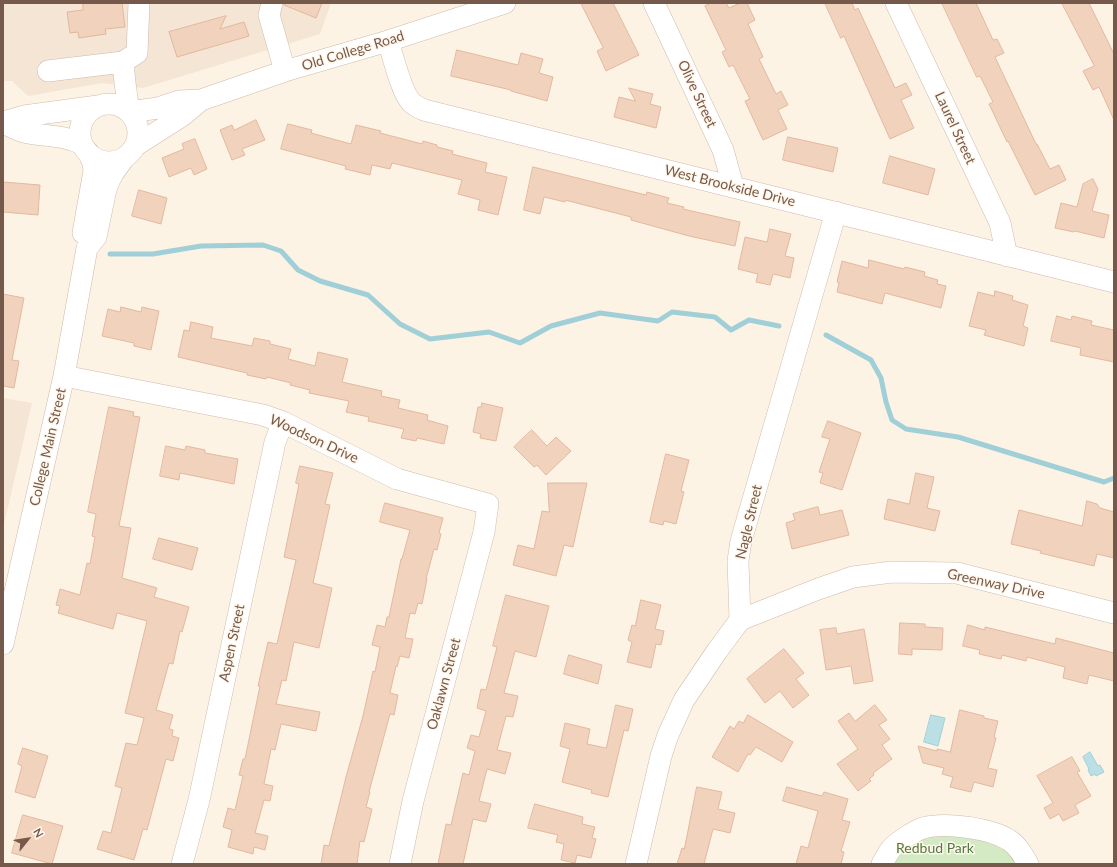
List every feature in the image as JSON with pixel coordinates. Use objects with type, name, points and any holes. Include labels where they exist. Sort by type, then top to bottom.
[{"type":"street","points":[[48,71],[117,63],[137,53],[139,3]]},
{"type":"street","points":[[272,3],[268,15],[285,71]]},
{"type":"street","name":"Old College Road","points":[[130,112],[158,108],[178,101],[201,100],[285,71],[505,3]]},
{"type":"street","name":"Olive Street","points":[[654,3],[723,150],[733,186]]},
{"type":"street","name":"Laurel Street","points":[[896,3],[1000,223],[1007,256]]},
{"type":"street","name":"West Brookside Drive","points":[[388,40],[404,90],[410,101],[418,108],[1114,282]]},
{"type":"street","points":[[85,148],[80,131],[84,118],[90,111],[102,105],[111,92],[117,63]]},
{"type":"street","points":[[3,122],[23,132],[59,136],[74,140],[85,148],[95,159],[105,162],[115,162],[130,152],[138,138],[138,129],[130,112],[125,83],[117,63]]},
{"type":"street","name":"Old College Road","points":[[130,152],[182,116],[201,100]]},
{"type":"street","points":[[3,122],[24,116],[102,105],[115,104],[130,112]]},
{"type":"street","name":"College Main Street","points":[[85,148],[93,163],[94,171],[82,236],[87,248]]},
{"type":"street","name":"College Main Street","points":[[3,644],[64,376],[87,248],[96,237],[106,189],[110,179],[130,152]]},
{"type":"street","name":"Nagle Street","points":[[740,620],[738,561],[741,541],[836,212]]},
{"type":"street","name":"Woodson Drive","points":[[64,376],[263,415],[283,422],[397,479],[488,504]]},
{"type":"street","name":"Aspen Street","points":[[182,864],[199,800],[275,442],[283,422]]},
{"type":"street","name":"Oaklawn Street","points":[[400,864],[413,801],[484,532],[488,504]]},
{"type":"street","name":"Greenway Drive","points":[[740,620],[818,589],[853,577],[892,572],[957,573],[1114,612]]},
{"type":"street","points":[[636,864],[661,756],[668,735],[684,700],[740,620]]},
{"type":"street","points":[[882,864],[891,849],[906,838],[922,828],[944,825],[964,827],[995,834],[1010,840],[1022,852],[1028,864]]},
{"type":"shaded area","points":[[3,3],[331,3],[320,34],[143,88],[102,83],[28,96],[12,81],[3,81]]},
{"type":"shaded area","points":[[3,398],[32,403],[3,529]]},
{"type":"green space","name":"Redbud Park","points":[[944,830],[1007,847],[1016,856],[1014,864],[887,864],[911,835]]},
{"type":"water","points":[[931,715],[945,718],[938,746],[924,742]]},
{"type":"water","points":[[1090,752],[1098,766],[1100,765],[1104,772],[1096,776],[1095,774],[1091,776],[1083,757]]},
{"type":"building","points":[[83,3],[122,3],[125,27],[105,29],[106,34],[79,38],[78,32],[70,33],[67,12],[83,10]]},
{"type":"building","points":[[284,3],[322,3],[316,18],[284,5]]},
{"type":"building","points":[[581,3],[613,3],[639,55],[606,71],[597,51],[603,48]]},
{"type":"building","points":[[712,3],[726,3],[729,8],[740,3],[747,3],[755,20],[748,24],[763,57],[759,59],[776,94],[781,91],[788,105],[778,110],[787,129],[763,140],[745,101],[750,99],[733,65],[729,67],[722,52],[726,50],[705,6]]},
{"type":"building","points":[[825,3],[852,3],[855,10],[858,8],[895,88],[906,83],[912,95],[901,100],[914,128],[890,139],[844,36],[841,38]]},
{"type":"building","points":[[942,3],[976,3],[993,40],[997,39],[1004,53],[995,57],[1036,144],[1050,169],[1059,165],[1066,180],[1035,195],[989,104],[993,102],[980,76],[977,77]]},
{"type":"building","points":[[1062,3],[1089,3],[1114,54],[1114,120],[1099,87],[1093,90],[1083,71],[1094,66]]},
{"type":"building","points":[[226,16],[220,29],[244,22],[249,36],[177,57],[169,32]]},
{"type":"building","points":[[457,50],[518,65],[521,53],[543,59],[539,73],[553,77],[547,101],[511,90],[451,76]]},
{"type":"building","points":[[629,88],[653,94],[650,104],[661,107],[656,128],[614,117],[619,97],[635,101]]},
{"type":"building","points":[[256,120],[265,140],[242,149],[245,155],[232,160],[220,130],[232,125],[234,130]]},
{"type":"building","points":[[288,124],[312,130],[311,133],[351,144],[356,125],[422,144],[423,141],[437,145],[437,147],[453,151],[452,154],[487,163],[485,172],[507,177],[498,215],[478,210],[480,200],[458,194],[462,180],[392,163],[390,169],[372,165],[370,175],[345,169],[346,166],[281,149]]},
{"type":"building","points":[[788,137],[838,148],[833,172],[783,160]]},
{"type":"building","points":[[195,139],[207,169],[194,175],[191,168],[169,177],[162,158],[184,149],[182,144]]},
{"type":"building","points":[[890,156],[935,169],[928,195],[883,183]]},
{"type":"building","points":[[533,167],[646,195],[647,192],[669,198],[667,203],[684,207],[683,209],[740,222],[735,246],[689,236],[631,220],[631,217],[565,200],[565,202],[544,197],[540,214],[524,210]]},
{"type":"building","points":[[1093,179],[1098,189],[1092,211],[1109,215],[1104,238],[1055,228],[1061,203],[1077,207],[1083,184]]},
{"type":"building","points":[[3,182],[40,185],[38,215],[3,212]]},
{"type":"building","points":[[139,190],[167,198],[161,224],[132,216]]},
{"type":"building","points":[[770,229],[791,234],[785,256],[794,258],[790,278],[773,274],[770,285],[756,282],[758,274],[738,269],[745,237],[767,242]]},
{"type":"building","points":[[869,260],[904,269],[905,267],[925,272],[924,276],[938,280],[937,284],[946,286],[941,308],[885,293],[882,304],[837,292],[839,283],[837,282],[842,261],[868,268]]},
{"type":"building","points":[[995,291],[1013,296],[1012,300],[1028,305],[1023,326],[1028,328],[1024,346],[984,335],[986,330],[969,326],[978,292],[994,296]]},
{"type":"building","points":[[3,294],[24,298],[12,360],[19,361],[14,388],[3,386]]},
{"type":"building","points":[[121,307],[141,312],[142,307],[159,311],[151,350],[134,346],[134,343],[102,336],[108,309],[120,312]]},
{"type":"building","points":[[1057,316],[1071,320],[1072,316],[1092,321],[1091,325],[1114,330],[1114,362],[1080,355],[1081,348],[1051,341]]},
{"type":"building","points":[[191,322],[213,327],[211,338],[252,346],[254,338],[270,341],[270,344],[291,349],[288,359],[315,366],[318,352],[348,359],[342,382],[382,391],[381,396],[400,400],[398,408],[428,415],[427,420],[448,426],[444,444],[417,438],[416,441],[401,438],[404,429],[368,421],[369,417],[346,412],[349,401],[309,393],[310,390],[290,385],[291,383],[267,377],[266,379],[247,375],[247,373],[178,357],[184,330],[189,331]]},
{"type":"building","points":[[482,403],[503,408],[496,441],[480,438],[481,434],[473,432],[478,407],[481,407]]},
{"type":"building","points":[[109,407],[134,412],[133,416],[140,417],[119,526],[131,528],[122,578],[157,588],[154,597],[189,607],[182,632],[180,631],[173,664],[169,663],[156,710],[173,715],[169,729],[173,730],[172,736],[179,738],[173,761],[166,759],[147,830],[143,829],[134,860],[97,849],[103,831],[111,833],[122,788],[115,786],[126,743],[137,745],[144,718],[125,713],[147,621],[117,613],[113,629],[58,613],[60,606],[56,605],[60,589],[80,595],[87,563],[90,564],[95,537],[92,536],[96,514],[88,512]]},
{"type":"building","points":[[828,421],[861,433],[842,490],[820,483],[823,473],[819,472],[830,439],[822,437]]},
{"type":"building","points":[[532,430],[547,446],[556,437],[571,451],[546,475],[537,465],[534,467],[514,447]]},
{"type":"building","points":[[166,446],[185,450],[186,446],[205,450],[205,453],[238,459],[234,484],[180,473],[179,480],[160,476]]},
{"type":"building","points":[[666,454],[689,460],[681,491],[684,492],[676,524],[664,521],[663,525],[650,522]]},
{"type":"building","points":[[300,466],[333,473],[325,504],[330,505],[313,583],[332,588],[319,648],[294,642],[286,681],[282,680],[276,704],[320,712],[316,731],[281,724],[275,750],[271,749],[264,784],[273,786],[270,801],[264,800],[255,833],[268,836],[265,850],[254,847],[253,854],[228,847],[232,830],[223,827],[228,808],[235,810],[243,776],[239,775],[243,759],[245,759],[260,686],[258,686],[268,642],[277,644],[296,560],[284,557],[299,484],[296,483]]},
{"type":"building","points":[[916,473],[934,477],[927,508],[940,511],[935,531],[884,519],[888,499],[909,504]]},
{"type":"building","points":[[548,483],[587,483],[573,547],[564,545],[556,576],[513,565],[518,545],[534,549],[542,511],[549,512]]},
{"type":"building","points":[[1087,501],[1097,504],[1100,508],[1114,512],[1114,558],[1097,554],[1094,566],[1040,553],[1041,551],[1011,544],[1019,510],[1082,526]]},
{"type":"building","points":[[385,503],[443,518],[439,533],[441,534],[437,550],[434,549],[426,579],[422,604],[418,603],[415,614],[410,613],[405,638],[413,639],[409,658],[400,656],[397,667],[396,666],[390,693],[398,695],[394,715],[390,714],[369,792],[366,807],[372,809],[364,842],[360,841],[357,864],[321,864],[324,845],[329,846],[363,716],[373,671],[375,672],[380,647],[372,645],[377,625],[385,627],[387,617],[389,617],[401,559],[410,530],[380,522]]},
{"type":"building","points":[[818,507],[820,515],[842,510],[849,535],[792,549],[786,523],[795,520],[793,514]]},
{"type":"building","points":[[159,538],[198,548],[192,570],[153,559]]},
{"type":"building","points":[[506,595],[549,606],[536,657],[515,651],[504,693],[518,696],[513,717],[506,716],[497,750],[511,753],[505,774],[487,769],[479,801],[491,804],[486,822],[473,819],[463,864],[438,864],[446,824],[451,825],[463,773],[469,775],[475,751],[467,748],[471,735],[479,737],[486,711],[477,708],[481,689],[486,690],[497,647],[493,646]]},
{"type":"building","points":[[641,600],[661,605],[655,629],[664,631],[661,645],[656,644],[651,668],[627,662],[632,642],[628,640],[632,625],[635,626]]},
{"type":"building","points":[[900,623],[925,624],[925,627],[943,628],[942,650],[912,649],[912,655],[899,654]]},
{"type":"building","points":[[968,625],[985,630],[985,627],[1055,644],[1056,638],[1114,653],[1114,681],[1089,675],[1087,684],[1063,678],[1065,667],[1027,657],[1026,661],[1002,655],[1001,659],[979,654],[980,650],[963,646]]},
{"type":"building","points":[[836,628],[837,634],[864,629],[873,681],[854,684],[851,666],[826,670],[820,630]]},
{"type":"building","points":[[784,649],[804,673],[796,679],[809,695],[793,708],[780,691],[765,703],[747,679]]},
{"type":"building","points":[[569,655],[602,665],[598,684],[564,674]]},
{"type":"building","points":[[616,705],[633,709],[628,731],[624,730],[608,797],[591,793],[592,790],[562,782],[570,749],[560,746],[565,723],[590,729],[587,744],[606,748]]},
{"type":"building","points":[[875,705],[887,720],[879,725],[890,739],[882,745],[892,759],[873,773],[874,775],[869,779],[871,781],[858,791],[837,764],[858,749],[838,721],[849,713],[855,721]]},
{"type":"building","points":[[960,710],[998,721],[994,737],[996,738],[988,768],[997,770],[993,787],[974,782],[971,792],[950,787],[953,777],[942,774],[944,768],[923,763],[918,746],[937,751],[937,749],[950,752]]},
{"type":"building","points":[[748,715],[793,742],[782,762],[756,747],[750,755],[748,754],[738,772],[712,757],[730,726],[734,729],[739,721],[743,723]]},
{"type":"building","points":[[23,748],[48,756],[35,798],[15,792],[22,766],[18,764]]},
{"type":"building","points":[[1072,757],[1080,771],[1077,772],[1091,796],[1075,805],[1079,813],[1063,821],[1059,814],[1050,819],[1044,808],[1053,803],[1037,776]]},
{"type":"building","points":[[697,787],[722,792],[718,809],[735,813],[730,833],[713,829],[704,864],[677,864],[682,848],[684,849]]},
{"type":"building","points":[[787,787],[822,796],[824,792],[848,799],[842,820],[850,822],[841,851],[844,852],[841,864],[796,864],[801,846],[808,848],[818,811],[783,801]]},
{"type":"building","points":[[535,804],[583,817],[582,824],[595,827],[592,838],[596,839],[591,858],[577,855],[575,863],[561,860],[564,844],[556,842],[558,835],[528,828]]},
{"type":"building","points":[[23,815],[63,826],[52,864],[12,853]]},
{"type":"waterway","points":[[110,254],[153,254],[201,246],[263,245],[281,251],[298,270],[320,281],[368,295],[400,324],[430,339],[489,332],[520,343],[551,326],[600,313],[658,321],[672,312],[715,317],[731,330],[749,320],[779,326]]},
{"type":"waterway","points":[[826,335],[871,360],[881,378],[886,402],[892,420],[906,429],[958,437],[1104,482],[1114,478]]}]
